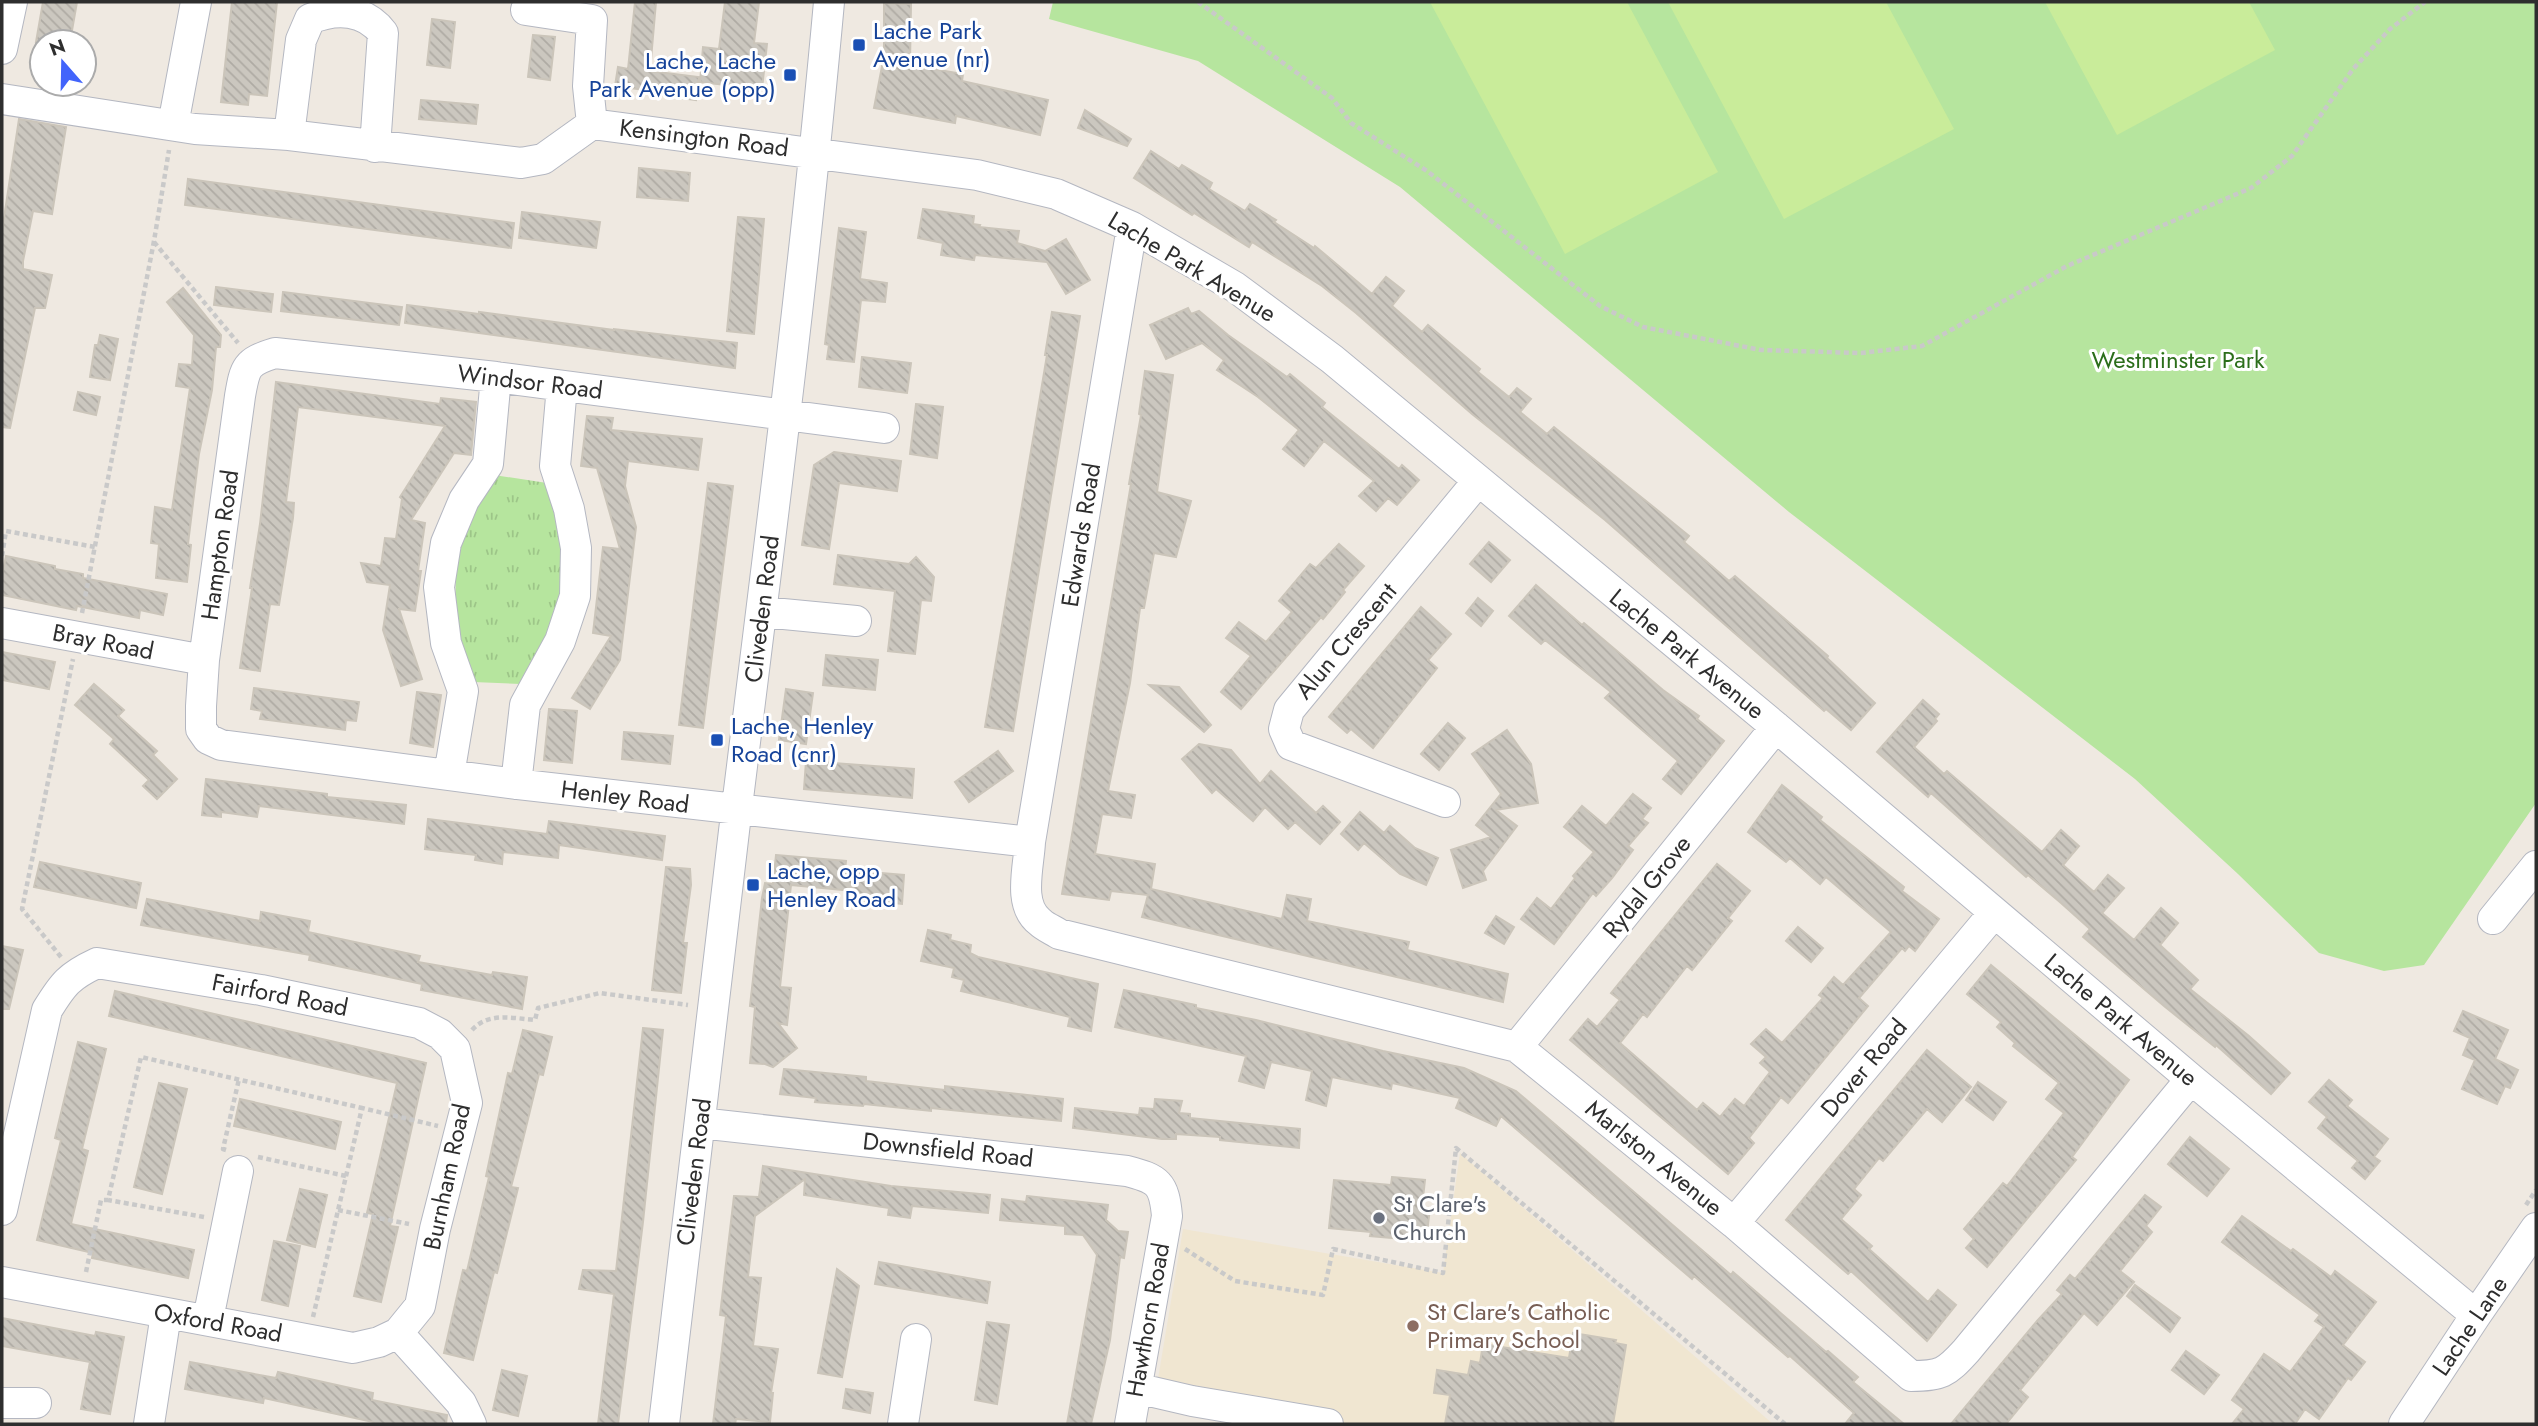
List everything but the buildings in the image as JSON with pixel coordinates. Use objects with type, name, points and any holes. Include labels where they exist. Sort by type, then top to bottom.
[{"type":"street","points":[[2,49],[12,2]]},
{"type":"street","points":[[184,127],[196,2]]},
{"type":"street","name":"Cliveden Road","points":[[664,1424],[816,152],[829,2]]},
{"type":"street","points":[[2,99],[184,127],[289,135],[521,163],[543,159],[592,124],[588,86],[593,11],[526,10]]},
{"type":"street","points":[[289,135],[301,40],[310,19],[328,12],[355,13],[374,22],[383,33],[375,147]]},
{"type":"street","name":"Kensington Road","points":[[592,124],[816,152]]},
{"type":"street","name":"Lache Park Avenue","points":[[816,152],[977,175],[1056,194],[1132,227],[1235,287],[1332,359],[1776,727],[2191,1079],[2476,1315]]},
{"type":"street","name":"Edwards Road","points":[[1030,842],[1132,227]]},
{"type":"street","name":"Windsor Road","points":[[264,356],[496,377],[884,428]]},
{"type":"street","name":"Hampton Road","points":[[221,745],[208,739],[201,729],[204,660],[244,371],[264,356]]},
{"type":"street","points":[[449,775],[463,691],[446,643],[439,587],[446,543],[464,500],[488,464],[496,377]]},
{"type":"street","points":[[516,784],[525,705],[559,641],[575,596],[576,548],[569,509],[555,467],[562,386]]},
{"type":"street","name":"Alun Crescent","points":[[1445,802],[1291,745],[1284,729],[1289,710],[1478,481]]},
{"type":"street","points":[[762,612],[856,621]]},
{"type":"street","name":"Bray Road","points":[[2,623],[204,660]]},
{"type":"street","name":"Rydal Grove","points":[[1517,1047],[1776,727]]},
{"type":"street","name":"Henley Road","points":[[221,745],[516,784],[1030,842]]},
{"type":"street","name":"Marlston Avenue","points":[[1030,842],[1026,896],[1030,911],[1038,921],[1059,934],[1517,1047],[1734,1223],[1911,1376],[1934,1376],[1951,1368],[2191,1079]]},
{"type":"street","points":[[2493,919],[2536,866]]},
{"type":"street","name":"Dover Road","points":[[1734,1223],[1994,913]]},
{"type":"street","points":[[2,1210],[47,1010],[60,989],[86,968]]},
{"type":"street","name":"Fairford Road","points":[[86,968],[261,990],[419,1023],[440,1034],[455,1049]]},
{"type":"street","name":"Burnham Road","points":[[398,1333],[419,1306],[435,1229],[467,1103],[455,1049]]},
{"type":"street","name":"Downsfield Road","points":[[700,1123],[1127,1171],[1151,1177],[1159,1184],[1165,1195],[1165,1226]]},
{"type":"street","points":[[208,1319],[242,1159]]},
{"type":"street","name":"Hawthorn Road","points":[[1130,1424],[1165,1226]]},
{"type":"street","name":"Lache Lane","points":[[2404,1424],[2536,1228]]},
{"type":"street","name":"Oxford Road","points":[[2,1282],[353,1348],[379,1342],[398,1333]]},
{"type":"street","points":[[149,1424],[166,1314]]},
{"type":"street","points":[[398,1333],[461,1403],[471,1424]]},
{"type":"street","points":[[903,1424],[916,1339]]},
{"type":"street","points":[[1136,1388],[1192,1401],[1328,1424]]},
{"type":"street","points":[[2,1403],[36,1404]]},
{"type":"path","points":[[1198,2],[1332,97],[1351,123],[1427,171],[1600,306],[1643,327],[1761,350],[1861,354],[1922,346],[2067,266],[2251,188],[2292,156],[2353,69],[2390,29],[2425,2]]},
{"type":"path","points":[[86,968],[22,909],[78,637],[153,241],[184,127]]},
{"type":"path","points":[[153,241],[264,356]]},
{"type":"path","points":[[2,556],[6,531],[95,547]]},
{"type":"path","points":[[455,1049],[479,1022],[500,1017],[535,1020],[538,1008],[600,993],[712,1009]]},
{"type":"path","points":[[108,1200],[141,1057],[460,1131]]},
{"type":"path","points":[[239,1079],[223,1149],[242,1159],[346,1176]]},
{"type":"path","points":[[308,1339],[362,1108]]},
{"type":"path","points":[[1165,1226],[1235,1281],[1323,1295],[1333,1249],[1443,1273],[1457,1148],[1785,1424]]},
{"type":"path","points":[[81,1297],[101,1200],[228,1221]]},
{"type":"path","points":[[338,1210],[435,1229]]},
{"type":"shaded area","name":"St Clare's Catholic Primary School","points":[[1460,1153],[1773,1424],[1276,1424],[1158,1379],[1183,1229],[1443,1273]]},
{"type":"green space","name":"Westminster Park","points":[[1053,2],[2536,2],[2536,803],[2424,965],[2384,971],[2319,953],[2135,779],[1789,512],[1400,187],[1198,61],[1049,19]]},
{"type":"green space","points":[[1430,2],[1627,2],[1718,172],[1565,254]]},
{"type":"green space","points":[[1668,2],[1886,2],[1954,129],[1784,219]]},
{"type":"green space","points":[[2045,2],[2249,2],[2275,50],[2117,135]]},
{"type":"green space","points":[[494,475],[547,483],[557,502],[566,583],[558,614],[521,684],[473,682],[455,633],[456,554],[462,532]]},
{"type":"place","name":"Lache Park Avenue (nr)","points":[[859,45]]},
{"type":"place","name":"Lache, Lache Park Avenue (opp)","points":[[790,75]]},
{"type":"place","name":"Lache, Henley Road (cnr)","points":[[717,740]]},
{"type":"place","name":"Lache, opp Henley Road","points":[[753,885]]},
{"type":"place","name":"St Clare's Church","points":[[1379,1218]]},
{"type":"place","name":"St Clare's Catholic Primary School","points":[[1413,1326]]}]
